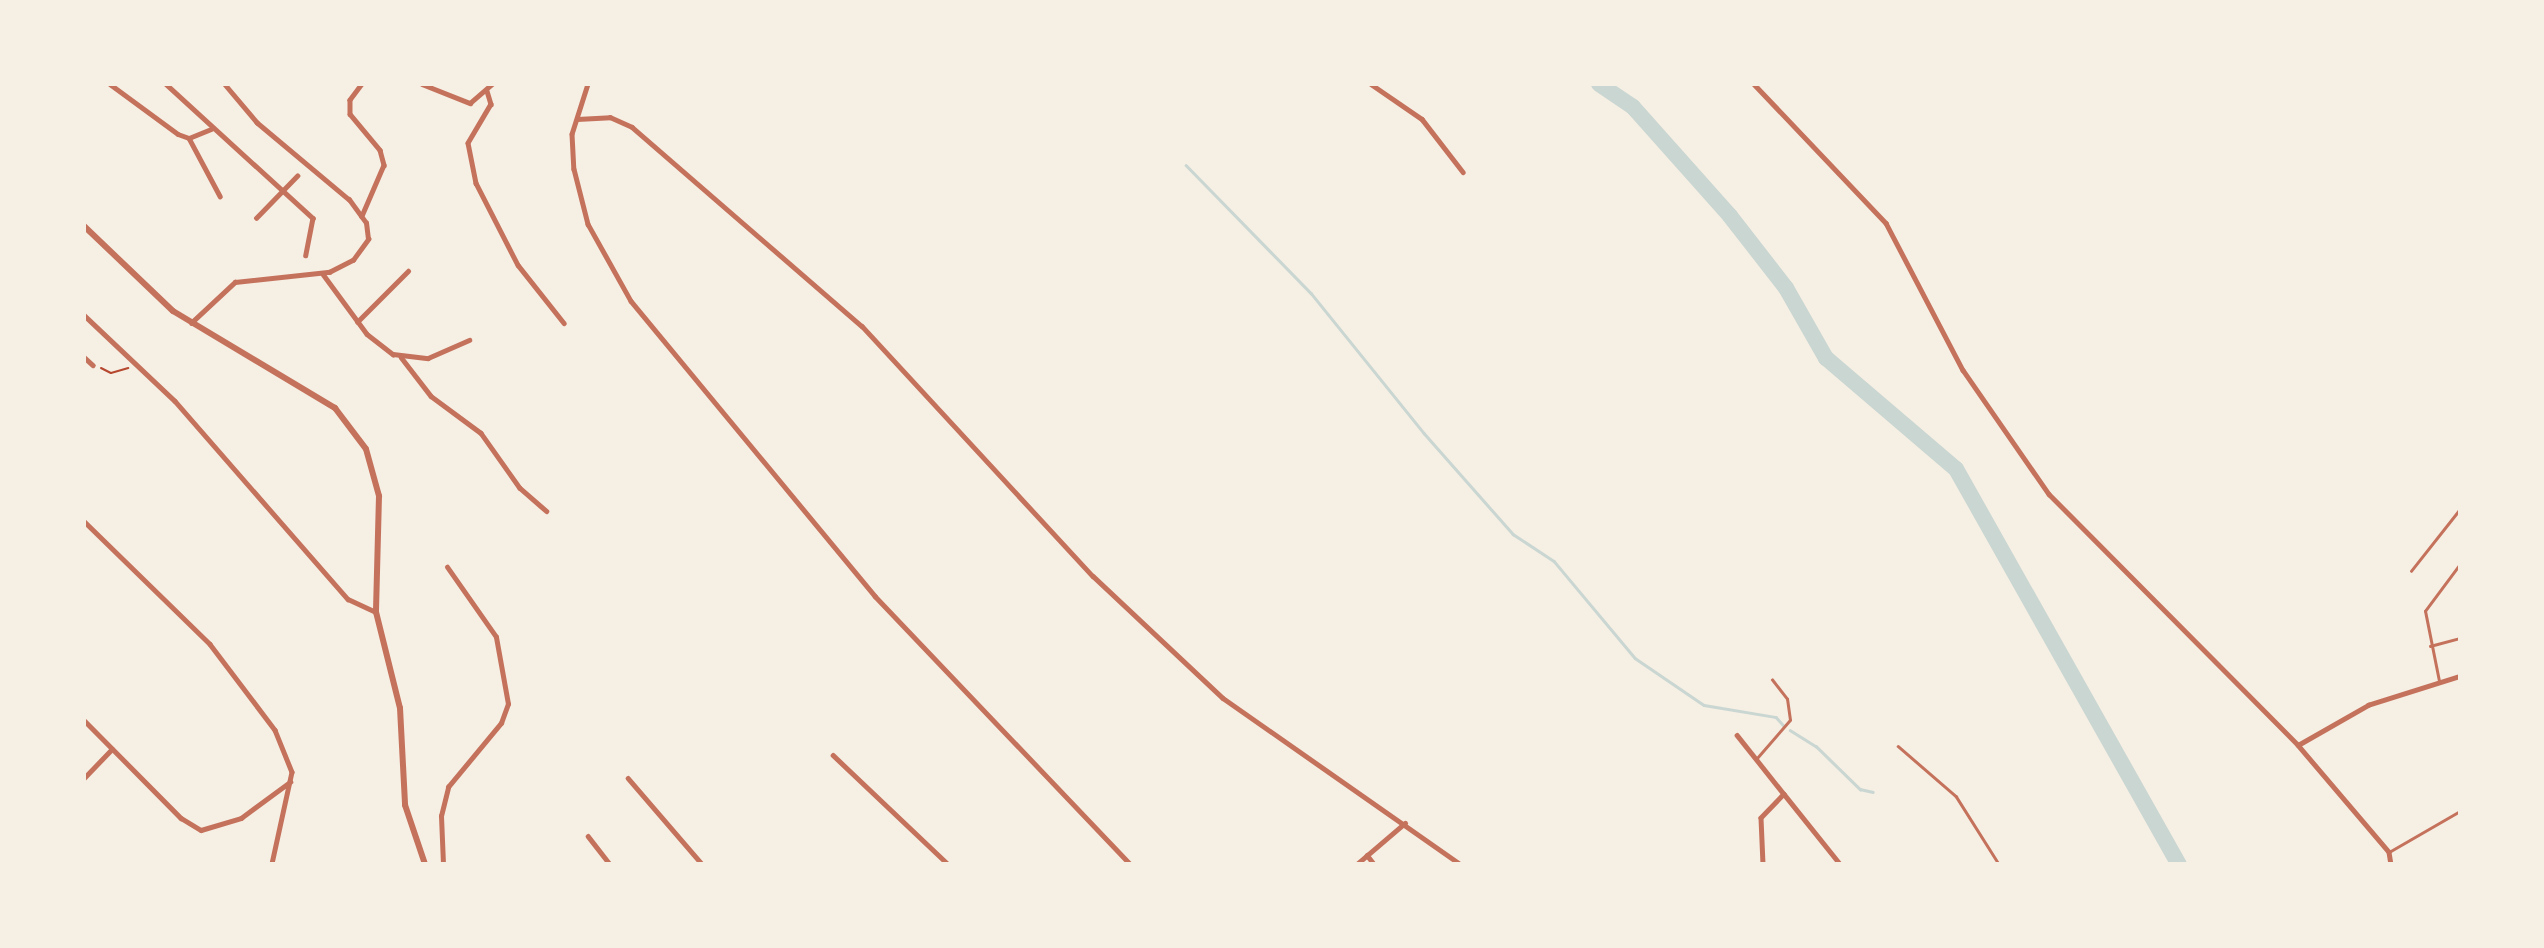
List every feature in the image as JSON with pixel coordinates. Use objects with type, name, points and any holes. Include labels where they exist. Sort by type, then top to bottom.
[{"type":"street","points":[[110,84],[189,138],[220,196]]},
{"type":"street","points":[[166,84],[211,129],[316,223],[306,255]]},
{"type":"street","points":[[191,323],[218,293],[242,280],[323,274],[362,251],[368,235],[362,216],[257,123],[224,84]]},
{"type":"street","points":[[362,84],[350,100],[350,114],[380,150],[384,165],[362,216]]},
{"type":"street","points":[[422,84],[467,103],[487,91],[492,84]]},
{"type":"street","points":[[588,84],[577,119],[572,159],[588,224],[638,312],[910,636],[1130,864]]},
{"type":"street","points":[[1371,84],[1422,119],[1463,172]]},
{"type":"street","points":[[1754,84],[1886,223],[1963,370],[2049,494],[2298,745],[2389,852],[2390,864]]},
{"type":"street","points":[[487,91],[491,104],[468,144],[476,183],[514,258],[564,323]]},
{"type":"street","points":[[577,119],[610,117],[632,127],[862,326],[1101,584],[1215,691],[1460,864]]},
{"type":"street","points":[[189,138],[211,129]]},
{"type":"street","points":[[256,218],[297,176]]},
{"type":"street","points":[[84,226],[143,287],[191,323],[318,397],[355,430],[371,459],[379,496],[376,612],[400,708],[405,805],[425,864]]},
{"type":"street","points":[[84,238],[90,232]]},
{"type":"street","points":[[357,322],[408,271]]},
{"type":"street","points":[[323,274],[357,322],[401,357],[431,396],[481,433],[520,488],[546,511]]},
{"type":"street","points":[[84,315],[175,401],[348,599],[376,612]]},
{"type":"street","points":[[401,357],[435,357],[469,340]]},
{"type":"street","points":[[84,357],[93,365]]},
{"type":"street","points":[[84,521],[210,644],[275,730],[290,763],[290,782],[272,864]]},
{"type":"street","points":[[443,864],[441,816],[448,787],[462,762],[501,723],[508,704],[496,637],[447,567]]},
{"type":"street","points":[[2298,745],[2345,715],[2460,676]]},
{"type":"street","points":[[84,720],[201,830],[242,818],[290,782]]},
{"type":"street","points":[[1737,735],[1840,864]]},
{"type":"street","points":[[84,778],[112,749]]},
{"type":"street","points":[[833,755],[948,864]]},
{"type":"street","points":[[628,778],[702,864]]},
{"type":"street","points":[[1763,864],[1761,818],[1784,794]]},
{"type":"street","points":[[1357,864],[1405,823]]},
{"type":"street","points":[[588,836],[610,864]]},
{"type":"street","points":[[1367,855],[1374,864]]},
{"type":"lane","points":[[2411,571],[2460,509]]},
{"type":"lane","points":[[2439,681],[2430,646],[2426,611],[2460,564]]},
{"type":"lane","points":[[2430,646],[2460,638]]},
{"type":"lane","points":[[1756,758],[1784,734],[1789,725],[1787,699],[1772,680]]},
{"type":"lane","points":[[1898,746],[1956,796],[1999,864]]},
{"type":"lane","points":[[2389,852],[2460,811]]},
{"type":"path","points":[[93,365],[111,373],[135,366]]},
{"type":"waterway","points":[[1599,84],[1633,107],[1730,216],[1786,288],[1826,358],[1956,469],[2179,864]]},
{"type":"waterway","points":[[1186,165],[1311,293],[1424,433],[1513,534],[1554,561],[1635,658],[1704,705],[1776,717],[1784,726]]},
{"type":"waterway","points":[[1790,730],[1816,746],[1860,789],[1873,792]]}]
